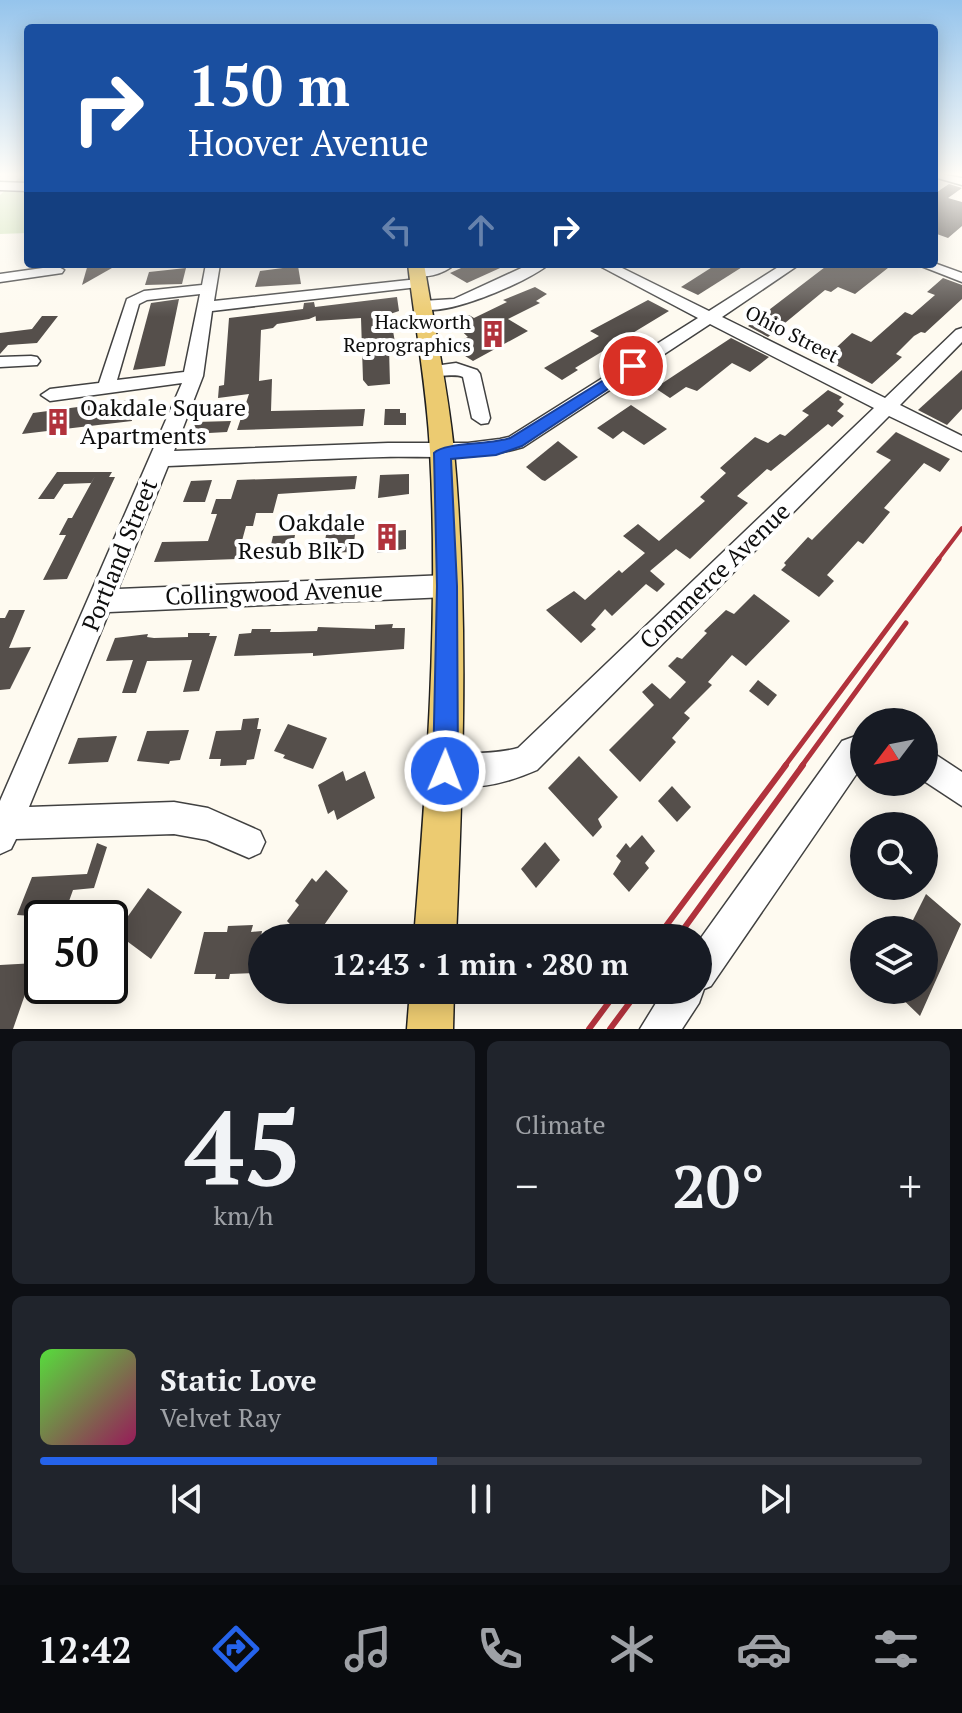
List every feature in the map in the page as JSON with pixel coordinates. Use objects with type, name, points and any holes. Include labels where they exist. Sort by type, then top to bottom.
[{"type":"main road","points":[[436,274],[433,371],[443,453],[447,586],[445,771],[436,924]]},
{"type":"main road","points":[[430,1029],[431,1004]]},
{"type":"street","name":"Portland Street","points":[[3,830],[102,601],[194,376],[212,268]]},
{"type":"street","points":[[106,388],[132,302],[144,296],[208,298],[436,274],[457,303],[533,268]]},
{"type":"street","name":"Ohio Street","points":[[611,268],[962,444]]},
{"type":"street","points":[[159,459],[398,449],[443,453],[496,449],[516,442],[787,268]]},
{"type":"street","points":[[934,268],[962,278]]},
{"type":"street","points":[[0,278],[57,270]]},
{"type":"street","name":"Commerce Avenue","points":[[445,771],[497,769],[527,760],[962,333]]},
{"type":"street","points":[[0,362],[31,361]]},
{"type":"street","points":[[433,371],[456,368],[471,374],[481,418]]},
{"type":"street","points":[[50,395],[194,376]]},
{"type":"street","name":"Collingwood Avenue","points":[[102,601],[447,586]]},
{"type":"street","points":[[712,953],[850,754]]},
{"type":"street","points":[[938,773],[962,791]]},
{"type":"street","points":[[3,830],[174,818],[208,824],[249,842]]},
{"type":"street","points":[[659,1029],[676,1004]]},
{"type":"green space","points":[[0,221],[24,221],[24,233],[0,234]]},
{"type":"building","points":[[938,221],[962,221],[962,226],[948,238],[938,234]]},
{"type":"building","points":[[87,268],[112,268],[82,285]]},
{"type":"building","points":[[186,268],[182,284],[145,285],[149,272]]},
{"type":"building","points":[[298,268],[301,284],[255,287],[260,271]]},
{"type":"building","points":[[461,268],[500,268],[467,283],[450,273]]},
{"type":"building","points":[[711,268],[741,268],[698,295],[681,287]]},
{"type":"building","points":[[824,268],[888,268],[855,294],[838,287],[831,292],[825,290],[768,337],[748,326]]},
{"type":"building","points":[[943,278],[962,285],[962,299],[925,333],[914,336],[896,354],[902,357],[872,384],[824,359],[852,333],[871,342],[905,312],[912,315],[935,295],[927,292]]},
{"type":"building","name":"Hackworth Reprographics","points":[[535,287],[547,294],[536,301],[540,303],[508,319],[528,331],[473,361],[462,354],[471,349],[459,341],[468,337],[453,323],[469,315],[474,318],[507,302],[503,300]]},
{"type":"building","points":[[397,297],[399,311],[390,314],[396,348],[389,349],[390,384],[368,386],[363,380],[361,318],[316,321],[316,316],[261,330],[259,381],[272,379],[271,411],[365,409],[363,426],[237,430],[249,394],[218,398],[219,386],[224,385],[229,318],[303,309],[304,303],[314,302],[315,307]]},
{"type":"building","points":[[179,299],[165,366],[133,370],[151,303]]},
{"type":"building","points":[[648,300],[669,311],[575,368],[578,370],[562,380],[544,368],[599,336],[590,331]]},
{"type":"building","points":[[42,316],[58,316],[37,343],[8,345],[0,354],[0,333],[32,329]]},
{"type":"building","points":[[731,338],[769,357],[750,372],[732,363],[697,391],[686,387],[670,398],[655,388]]},
{"type":"building","points":[[962,370],[962,409],[947,425],[918,410]]},
{"type":"building","points":[[828,390],[842,397],[839,400],[844,404],[837,411],[844,416],[832,427],[828,424],[771,471],[767,469],[737,496],[748,503],[690,559],[676,549],[650,571],[665,584],[657,592],[646,584],[612,616],[605,609],[591,625],[596,629],[581,643],[546,610],[574,591],[585,600],[619,570],[622,573],[645,553],[623,536],[638,524],[659,541],[705,501],[700,497],[726,473],[720,468],[755,437],[768,443],[780,434],[785,436],[809,415],[802,411]]},
{"type":"building","points":[[130,400],[132,421],[22,434],[33,413]]},
{"type":"building","points":[[631,405],[667,429],[644,445],[623,431],[613,439],[597,428]]},
{"type":"building","points":[[385,409],[400,409],[400,413],[406,413],[406,425],[384,425]]},
{"type":"building","points":[[231,421],[227,432],[191,434],[196,422]]},
{"type":"building","points":[[896,432],[950,459],[940,472],[924,463],[884,508],[890,512],[863,544],[858,541],[827,575],[834,581],[819,597],[781,570],[786,565],[784,563],[808,537],[812,540],[891,460],[876,452]]},
{"type":"building","points":[[558,441],[578,457],[545,481],[542,480],[526,467]]},
{"type":"building","points":[[57,472],[112,472],[109,477],[115,477],[67,579],[43,580],[66,535],[59,535],[68,518],[72,518],[95,476],[91,483],[64,484],[54,499],[38,499]]},
{"type":"building","points":[[409,474],[409,494],[378,498],[380,475]]},
{"type":"building","points":[[357,476],[355,489],[278,494],[273,513],[256,513],[253,526],[246,526],[237,559],[154,562],[162,542],[208,541],[217,514],[211,514],[216,499],[231,499],[237,480]]},
{"type":"building","points":[[212,480],[205,502],[183,502],[191,481]]},
{"type":"building","points":[[347,528],[346,534],[355,534],[353,552],[323,553],[327,529]]},
{"type":"building","name":"Oakdale Resub Blk D","points":[[406,530],[406,549],[377,553],[378,532]]},
{"type":"building","points":[[295,535],[291,557],[268,558],[273,536]]},
{"type":"building","points":[[754,594],[790,621],[746,666],[732,655],[708,682],[712,685],[684,713],[690,718],[672,738],[676,742],[640,782],[609,750],[654,705],[642,692],[652,683],[670,699],[686,682],[668,666],[677,657],[682,659],[726,610],[734,614]]},
{"type":"building","points":[[9,610],[25,610],[9,648],[31,647],[10,689],[0,690],[0,618],[5,618]]},
{"type":"building","points":[[393,624],[392,628],[405,628],[404,649],[313,656],[313,653],[234,656],[239,634],[251,633],[252,629],[280,632],[317,631],[318,627],[375,629],[375,625]]},
{"type":"building","points":[[188,633],[217,636],[199,691],[183,692],[192,660],[147,661],[136,693],[122,693],[133,660],[106,661],[115,638],[148,634],[147,637],[154,638],[188,637]]},
{"type":"building","points":[[758,680],[777,695],[768,706],[749,691]]},
{"type":"building","points":[[259,718],[257,729],[261,729],[254,759],[247,760],[246,765],[220,766],[221,759],[209,759],[216,731],[241,730],[243,719]]},
{"type":"building","points":[[288,724],[327,738],[313,769],[283,758],[285,755],[274,751]]},
{"type":"building","points":[[189,730],[180,760],[170,761],[169,764],[137,761],[147,731]]},
{"type":"building","points":[[117,736],[108,762],[68,764],[78,738]]},
{"type":"building","points":[[579,756],[618,797],[598,819],[602,827],[593,837],[548,788]]},
{"type":"building","points":[[343,771],[346,781],[365,771],[375,798],[337,820],[334,810],[328,814],[318,785]]},
{"type":"building","points":[[672,786],[691,807],[677,822],[658,801]]},
{"type":"building","points":[[642,835],[655,851],[645,863],[649,868],[629,892],[613,874],[621,861],[616,856],[626,843],[630,848]]},
{"type":"building","points":[[545,842],[560,860],[536,888],[521,869]]},
{"type":"building","points":[[97,843],[107,847],[94,888],[73,890],[69,900],[24,900],[24,915],[17,915],[32,877],[87,874]]},
{"type":"building","points":[[326,870],[348,891],[325,924],[290,924],[287,921],[299,905],[295,901],[312,878],[316,882]]},
{"type":"building","points":[[148,888],[182,912],[151,959],[128,942],[128,916]]},
{"type":"building","points":[[923,900],[933,900],[961,924],[938,976],[938,916],[915,916]]},
{"type":"building","points":[[248,925],[248,973],[230,974],[229,979],[215,979],[216,974],[194,974],[204,932],[227,932],[228,926]]},
{"type":"building","points":[[24,964],[24,997],[13,1029],[0,1029],[0,965]]},
{"type":"building","points":[[908,1004],[925,1004],[920,1016]]},
{"type":"railway","points":[[937,561],[962,528]]},
{"type":"railway","points":[[784,767],[939,559]]},
{"type":"railway","points":[[801,767],[906,623]]},
{"type":"railway","points":[[667,924],[786,765]]},
{"type":"railway","points":[[687,924],[803,765]]},
{"type":"railway","points":[[589,1029],[608,1004]]},
{"type":"railway","points":[[610,1029],[629,1004]]},
{"type":"place","name":"Hackworth Reprographics","points":[[493,334]]},
{"type":"place","name":"Oakdale Square Apartments","points":[[58,422]]},
{"type":"place","name":"Oakdale Resub Blk D","points":[[387,537]]},
{"type":"route","points":[[445,771],[447,586],[443,453],[496,449],[516,442],[633,366]]}]
